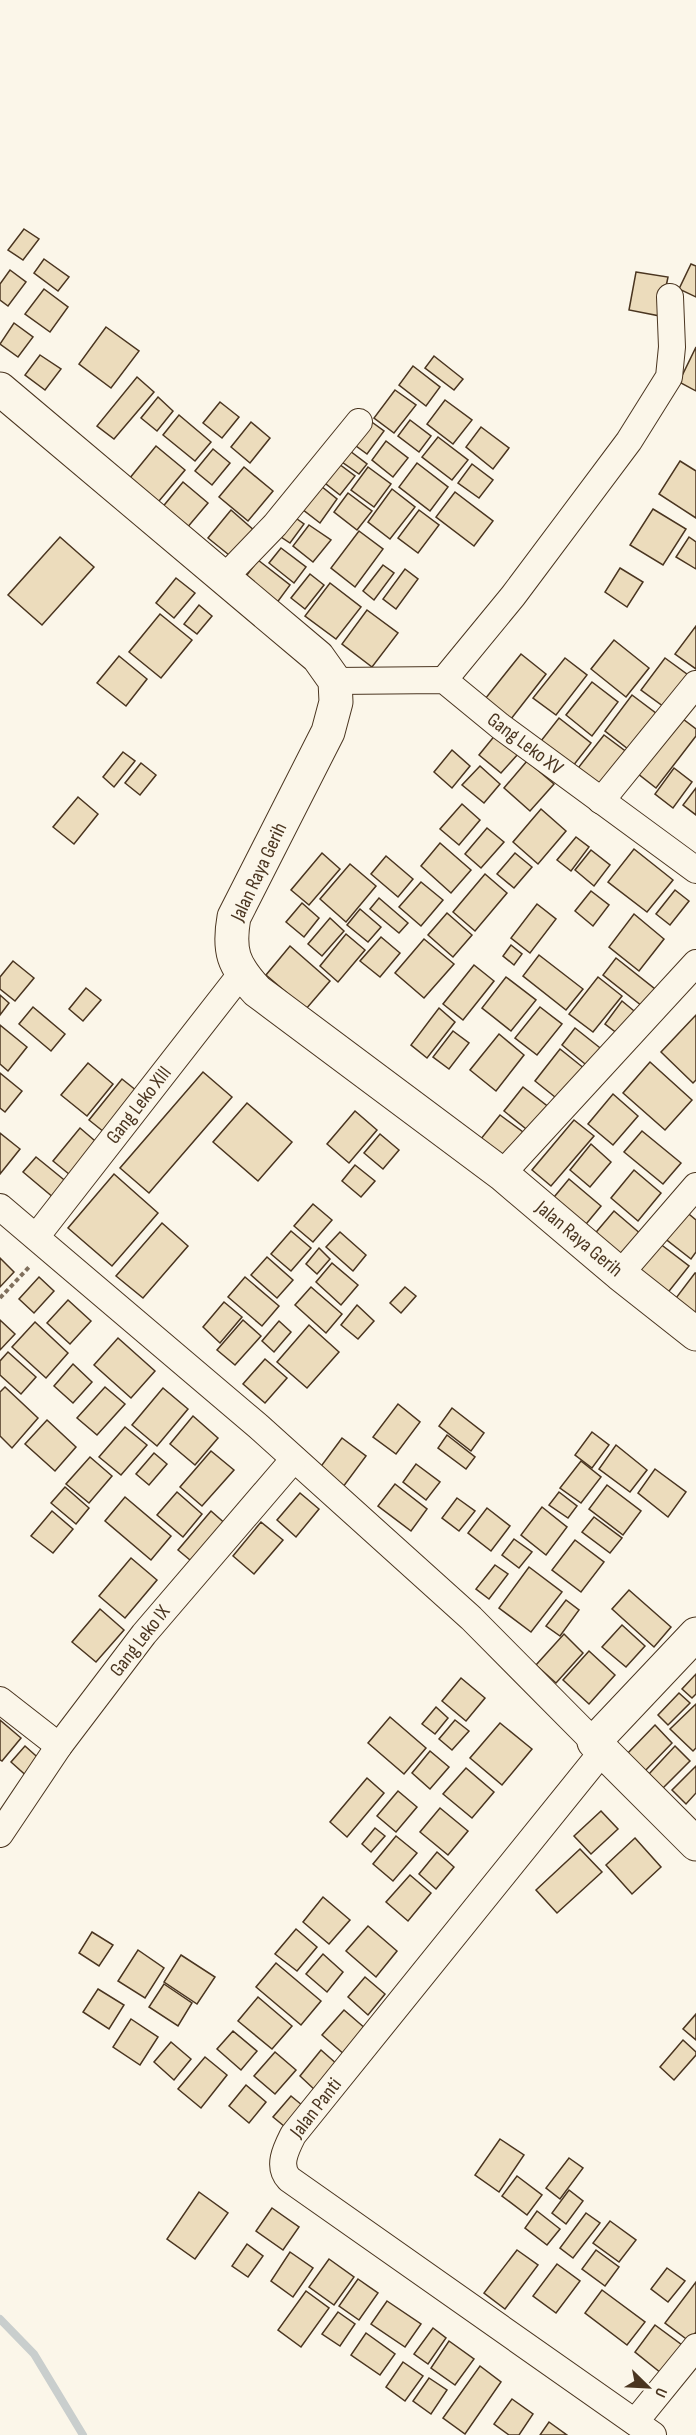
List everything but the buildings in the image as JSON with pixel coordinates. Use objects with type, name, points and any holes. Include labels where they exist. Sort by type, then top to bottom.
[{"type":"street","points":[[0,389],[318,657],[335,681],[444,680],[513,596],[622,450],[669,377],[672,347],[670,297]]},
{"type":"street","points":[[225,577],[275,525],[359,422]]},
{"type":"street","name":"Gang Leko XV","points":[[444,680],[500,726],[696,870]]},
{"type":"street","name":"Jalan Raya Gerih","points":[[335,681],[336,702],[328,732],[234,917],[230,939],[242,974],[257,990],[502,1174],[620,1274],[696,1334]]},
{"type":"street","points":[[601,801],[696,684]]},
{"type":"street","points":[[502,1174],[696,963]]},
{"type":"street","name":"Gang Leko XIII","points":[[41,1243],[242,974]]},
{"type":"street","points":[[620,1274],[696,1186]]},
{"type":"street","points":[[0,1207],[294,1459],[471,1618],[696,1845]]},
{"type":"street","name":"Gang Leko IX","points":[[0,1834],[58,1746],[144,1634],[294,1459]]},
{"type":"street","points":[[598,1747],[696,1634]]},
{"type":"street","points":[[0,1700],[58,1746]]},
{"type":"street","name":"Jalan Panti","points":[[598,1747],[293,2135],[286,2148],[283,2168],[289,2179],[644,2430]]},
{"type":"street","points":[[644,2430],[696,2348]]},
{"type":"path","points":[[0,1298],[41,1243]]},
{"type":"waterway","points":[[0,2319],[34,2354],[83,2435]]}]
